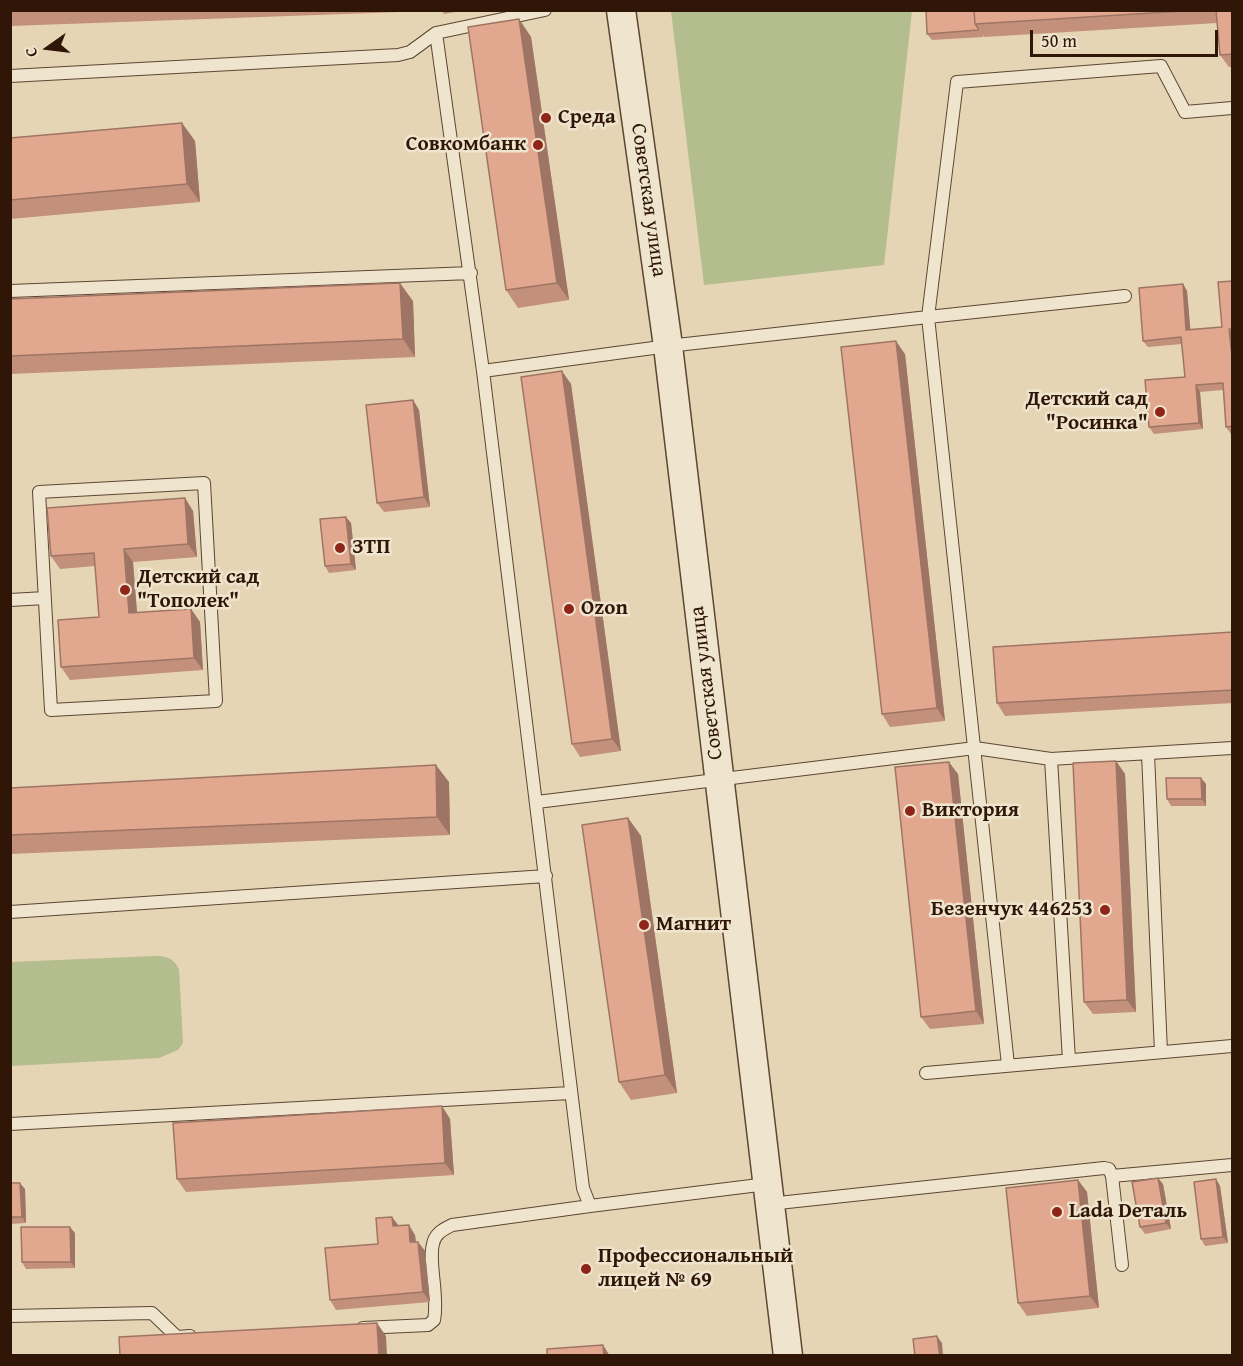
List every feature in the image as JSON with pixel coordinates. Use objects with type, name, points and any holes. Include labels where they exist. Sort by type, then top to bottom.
[{"type":"street","name":"Советская улица","points":[[621,10],[668,346],[788,1356]]},
{"type":"lane","points":[[10,76],[398,55],[410,52],[436,33],[545,10]]},
{"type":"lane","points":[[436,33],[471,273],[546,876],[570,1093],[583,1188],[590,1206]]},
{"type":"lane","points":[[1008,1065],[928,317],[957,82],[1161,66],[1185,112],[1233,108]]},
{"type":"lane","points":[[10,291],[471,273]]},
{"type":"lane","points":[[483,371],[668,346],[1125,296]]},
{"type":"lane","points":[[204,483],[216,701],[51,710],[45,598],[39,492],[204,483]]},
{"type":"lane","points":[[10,600],[45,598]]},
{"type":"lane","points":[[537,802],[975,748],[1051,759],[1233,748]]},
{"type":"lane","points":[[1148,754],[1161,1052]]},
{"type":"lane","points":[[1051,759],[1069,1060]]},
{"type":"lane","points":[[10,912],[546,876]]},
{"type":"lane","points":[[926,1073],[1233,1046]]},
{"type":"lane","points":[[10,1124],[570,1093]]},
{"type":"lane","points":[[1112,1176],[1233,1165]]},
{"type":"lane","points":[[344,1329],[428,1325],[435,1320],[437,1308],[432,1244],[439,1232],[452,1225],[590,1206],[1104,1168],[1110,1169],[1112,1176],[1122,1265]]},
{"type":"lane","points":[[10,1316],[152,1313],[177,1337],[201,1336]]},
{"type":"green space","points":[[671,11],[912,11],[884,265],[704,285]]},
{"type":"green space","points":[[155,956],[169,958],[179,969],[183,1043],[178,1050],[159,1058],[11,1066],[11,962]]},
{"type":"building","points":[[926,10],[974,10],[978,30],[927,34]]},
{"type":"building","points":[[974,10],[1199,10],[975,24]]},
{"type":"building","points":[[1216,10],[1233,10],[1233,54],[1220,55]]},
{"type":"building","points":[[519,19],[557,283],[506,290],[468,27]]},
{"type":"building","points":[[182,123],[187,184],[10,200],[10,138]]},
{"type":"building","points":[[1233,281],[1233,329],[1229,329],[1233,365],[1233,426],[1226,427],[1223,383],[1196,385],[1199,423],[1149,427],[1145,380],[1185,377],[1181,337],[1143,341],[1139,288],[1183,284],[1186,330],[1222,327],[1218,282]]},
{"type":"building","points":[[400,283],[403,339],[10,356],[10,299]]},
{"type":"building","points":[[896,341],[937,708],[882,714],[841,347]]},
{"type":"building","points":[[562,371],[612,739],[572,744],[521,377]]},
{"type":"building","points":[[413,400],[424,497],[377,503],[366,405]]},
{"type":"building","points":[[185,498],[188,544],[124,549],[129,613],[191,609],[194,658],[61,667],[58,620],[99,617],[94,553],[51,556],[47,508]]},
{"type":"building","name":"ЗТП","points":[[346,517],[351,564],[325,566],[320,519]]},
{"type":"building","points":[[1233,632],[1233,690],[997,703],[993,647]]},
{"type":"building","points":[[1116,761],[1127,1000],[1084,1002],[1073,763]]},
{"type":"building","points":[[949,762],[976,1011],[921,1017],[895,767]]},
{"type":"building","points":[[436,765],[437,817],[10,835],[10,788]]},
{"type":"building","points":[[1166,778],[1201,778],[1202,799],[1167,799]]},
{"type":"building","points":[[628,818],[665,1075],[619,1082],[582,825]]},
{"type":"building","points":[[442,1106],[445,1163],[177,1179],[173,1123]]},
{"type":"building","points":[[1158,1178],[1166,1223],[1140,1227],[1132,1182]]},
{"type":"building","points":[[1216,1179],[1223,1237],[1201,1239],[1194,1182]]},
{"type":"building","points":[[1078,1180],[1090,1296],[1018,1303],[1006,1188]]},
{"type":"building","points":[[10,1183],[20,1183],[22,1217],[10,1217]]},
{"type":"building","points":[[392,1217],[393,1226],[409,1225],[410,1242],[418,1242],[423,1292],[330,1300],[325,1248],[378,1244],[376,1218]]},
{"type":"building","points":[[21,1227],[70,1227],[71,1262],[22,1262]]},
{"type":"building","points":[[377,1323],[379,1356],[120,1356],[119,1337]]},
{"type":"building","points":[[937,1336],[940,1356],[915,1356],[913,1339]]},
{"type":"building","points":[[603,1345],[604,1356],[547,1356],[547,1349]]},
{"type":"place","name":"Среда","points":[[546,118]]},
{"type":"place","name":"Совкомбанк","points":[[538,145]]},
{"type":"place","name":"Детский сад \"Росинка\"","points":[[1160,412]]},
{"type":"place","name":"ЗТП","points":[[340,548]]},
{"type":"place","name":"Детский сад \"Тополек\"","points":[[125,590]]},
{"type":"place","name":"Ozon","points":[[569,609]]},
{"type":"place","name":"Виктория","points":[[910,811]]},
{"type":"place","name":"Безенчук 446253","points":[[1105,910]]},
{"type":"place","name":"Магнит","points":[[644,925]]},
{"type":"place","name":"Lada Dеталь","points":[[1057,1212]]},
{"type":"place","name":"Профессиональный лицей № 69","points":[[586,1269]]}]
